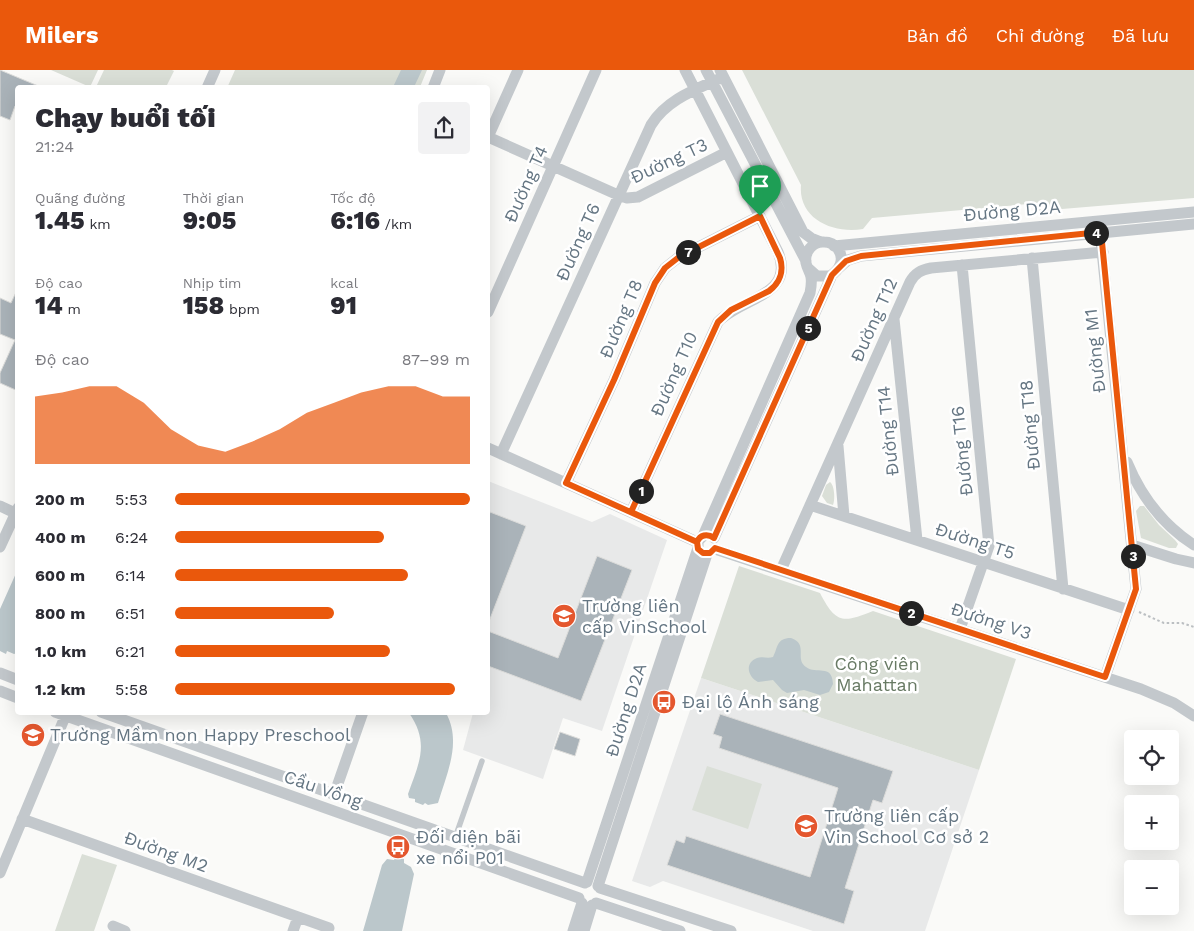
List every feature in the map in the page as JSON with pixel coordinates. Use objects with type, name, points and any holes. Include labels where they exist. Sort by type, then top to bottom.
[{"type":"street","points":[[208,85],[215,70]]},
{"type":"street","points":[[433,85],[440,70]]},
{"type":"street","points":[[490,133],[518,70]]},
{"type":"street","name":"Đường T4","points":[[490,308],[596,70]]},
{"type":"street","points":[[685,70],[760,216]]},
{"type":"street","name":"Đường D2A","points":[[706,70],[718,76],[804,232],[811,238],[821,242]]},
{"type":"street","name":"Đường T6","points":[[501,454],[646,132],[656,117],[668,105],[718,76]]},
{"type":"street","name":"Đường D2A","points":[[592,885],[706,544],[809,295],[811,281],[807,265],[718,76]]},
{"type":"street","name":"Đường T3","points":[[490,138],[618,195],[630,198],[638,197],[727,152]]},
{"type":"street","name":"Đường D2A","points":[[706,544],[835,272],[846,261],[861,256],[1100,227],[1194,212]]},
{"type":"street","name":"Đường T10","points":[[631,512],[718,322],[731,310],[774,288],[780,277],[782,264],[760,216]]},
{"type":"street","name":"Đường T8","points":[[566,483],[614,380],[655,283],[665,268],[679,257],[760,216]]},
{"type":"street","name":"Đường D2A","points":[[834,246],[1100,227],[1194,224]]},
{"type":"street","name":"Đường M1","points":[[1100,227],[1136,589],[1133,611],[1105,677]]},
{"type":"street","points":[[821,242],[830,243],[834,246],[840,255],[841,263],[835,272],[825,277],[817,276],[807,265],[809,250],[814,244],[821,242]]},
{"type":"street","name":"Đường T12","points":[[781,570],[894,317],[910,282],[916,274],[926,269],[1102,252]]},
{"type":"street","name":"Đường T18","points":[[1032,258],[1063,588]]},
{"type":"street","name":"Đường T16","points":[[960,629],[989,546],[962,265]]},
{"type":"street","name":"Đường T14","points":[[894,317],[917,540]]},
{"type":"street","name":"Đường T12","points":[[837,444],[844,516]]},
{"type":"street","name":"Đường M1","points":[[1122,446],[1134,478],[1148,501],[1170,526],[1194,545]]},
{"type":"street","name":"Đường V3","points":[[490,449],[706,544],[1157,695],[1194,716]]},
{"type":"street","name":"Đường T5","points":[[810,505],[1133,611]]},
{"type":"street","points":[[0,506],[15,510]]},
{"type":"street","points":[[0,547],[15,512]]},
{"type":"street","points":[[1132,545],[1194,563]]},
{"type":"street","points":[[0,673],[15,679]]},
{"type":"street","points":[[0,691],[15,697]]},
{"type":"street","points":[[0,873],[62,715]]},
{"type":"street","name":"Cầu Vồng","points":[[65,715],[587,902],[680,931]]},
{"type":"street","name":"Cầu Vồng","points":[[109,715],[455,838],[731,931]]},
{"type":"street","points":[[334,795],[362,715]]},
{"type":"street","name":"Đường M2","points":[[22,819],[329,928]]},
{"type":"street","points":[[573,931],[587,902],[600,898],[592,885],[579,890],[587,902],[584,931]]},
{"type":"street","points":[[293,931],[298,917]]},
{"type":"street","points":[[113,926],[125,931]]},
{"type":"lane","points":[[455,838],[482,761]]},
{"type":"path","points":[[1133,611],[1164,623],[1182,623],[1194,627]]},
{"type":"shaded area","points":[[401,70],[422,70],[415,85],[394,85]]},
{"type":"shaded area","name":"Trường liên cấp VinSchool","points":[[490,482],[592,522],[610,514],[667,540],[602,731],[563,718],[543,779],[463,750],[472,715],[490,715]]},
{"type":"shaded area","points":[[15,575],[14,654],[7,651],[6,654],[0,651],[0,609]]},
{"type":"shaded area","points":[[786,638],[791,638],[799,644],[801,660],[806,667],[830,674],[833,684],[829,692],[820,695],[804,690],[787,693],[773,680],[758,682],[752,677],[749,666],[753,660],[759,657],[773,657],[778,644]]},
{"type":"shaded area","name":"Trường liên cấp Vin School Cơ sở 2","points":[[701,678],[979,770],[925,931],[813,931],[663,881],[650,887],[632,881]]},
{"type":"shaded area","points":[[410,715],[447,715],[451,724],[453,746],[449,769],[438,803],[428,805],[425,803],[423,805],[415,802],[415,799],[409,798],[408,794],[419,763],[421,744]]},
{"type":"shaded area","points":[[396,857],[404,859],[404,863],[411,867],[414,874],[402,931],[363,931],[382,865],[387,859],[394,860]]},
{"type":"green space","points":[[51,70],[98,70],[91,85],[85,85]]},
{"type":"green space","points":[[104,70],[174,71],[167,85],[97,85]]},
{"type":"green space","points":[[235,70],[427,70],[421,85],[228,85]]},
{"type":"green space","points":[[742,70],[1194,70],[1194,198],[1038,211],[1028,204],[872,218],[863,229],[840,229],[829,226],[811,215],[805,207],[801,185]]},
{"type":"green space","points":[[830,482],[834,493],[833,505],[827,503],[822,496],[826,485]]},
{"type":"green space","points":[[1140,506],[1144,506],[1159,525],[1175,540],[1178,544],[1176,548],[1169,548],[1141,538],[1136,511]]},
{"type":"green space","name":"Công viên Mahattan","points":[[739,566],[820,593],[831,611],[841,618],[854,618],[873,611],[1016,659],[979,770],[701,678]]},
{"type":"green space","points":[[707,766],[762,784],[748,829],[692,810]]},
{"type":"green space","points":[[82,854],[117,865],[94,931],[55,931]]},
{"type":"building","points":[[0,70],[36,85],[15,85],[15,106],[10,120],[0,116]]},
{"type":"building","points":[[15,294],[15,340],[0,334],[0,298],[11,303]]},
{"type":"building","points":[[15,340],[15,390],[0,383],[0,373]]},
{"type":"building","points":[[490,512],[526,526],[490,619]]},
{"type":"building","points":[[597,556],[632,570],[581,701],[490,667],[490,632],[558,658]]},
{"type":"building","points":[[720,714],[893,771],[882,803],[873,800],[845,888],[854,891],[844,924],[667,865],[676,840],[684,843],[686,836],[810,877],[838,788],[719,748],[722,737],[713,734]]},
{"type":"building","points":[[560,732],[580,739],[575,756],[554,749]]},
{"type":"place","name":"Trường liên cấp VinSchool","points":[[564,616]]},
{"type":"place","name":"Đại lộ Ánh sáng","points":[[664,702]]},
{"type":"place","name":"Trường Mầm non Happy Preschool","points":[[33,735]]},
{"type":"place","name":"Trường liên cấp Vin School Cơ sở 2","points":[[806,826]]},
{"type":"place","name":"Đối diện bãi xe nổi P01","points":[[398,847]]},
{"type":"route","points":[[760,216],[679,257],[665,268],[659,276],[614,380],[566,483],[697,542],[704,535],[710,535],[714,538],[832,275],[846,261],[856,256],[1101,232],[1136,589],[1105,677],[715,548],[713,552],[703,553],[698,549],[697,542],[631,512],[718,322],[731,310],[774,288],[778,282],[782,271],[782,264],[760,216]]}]
